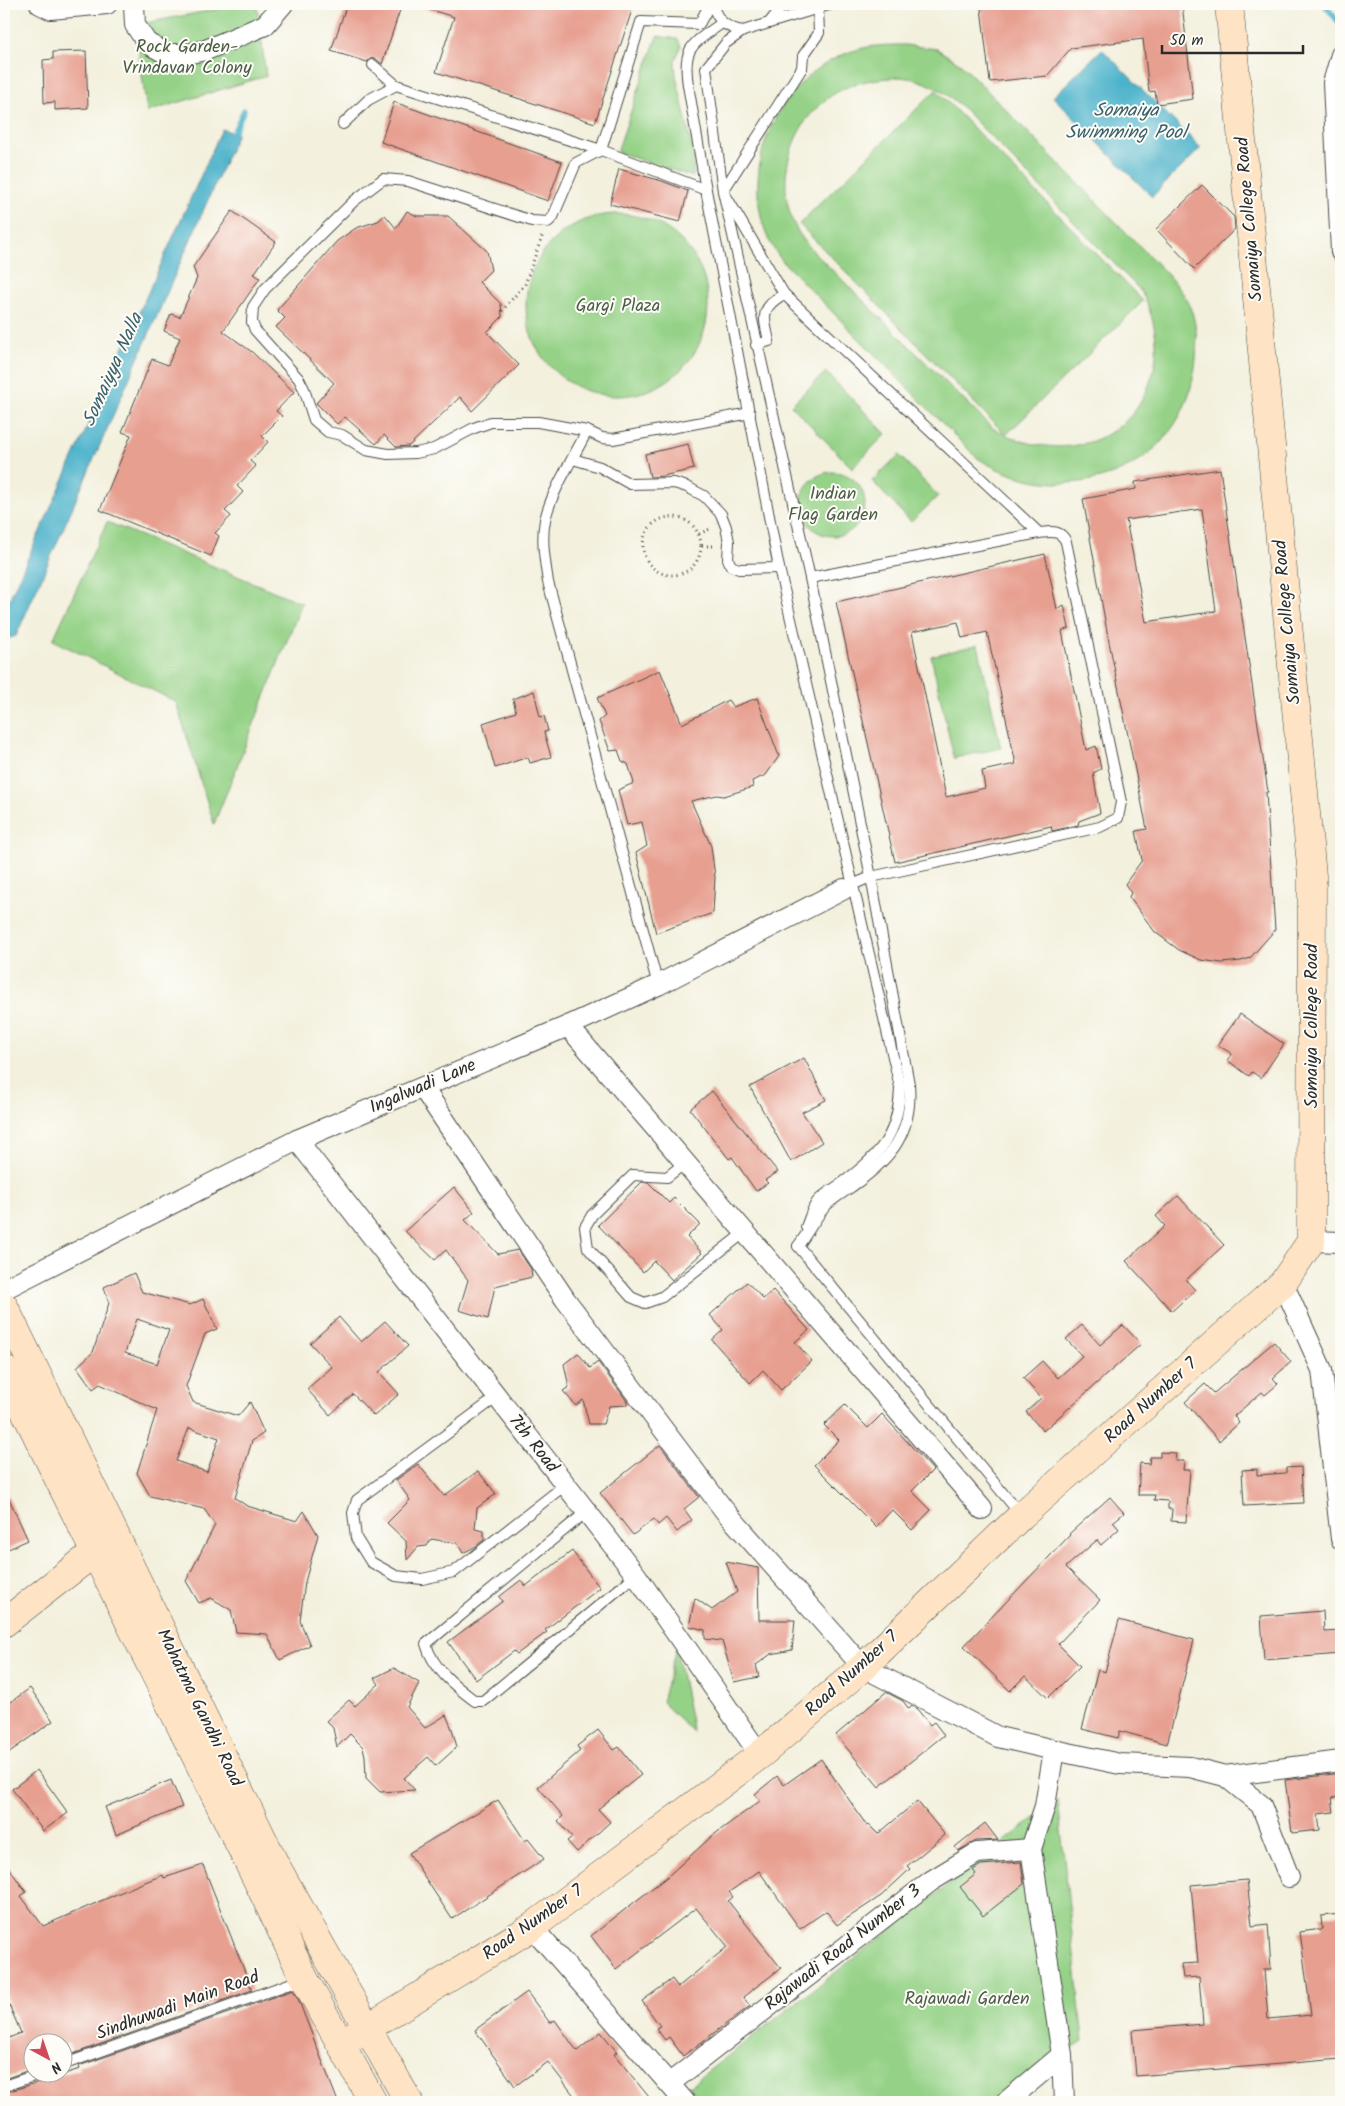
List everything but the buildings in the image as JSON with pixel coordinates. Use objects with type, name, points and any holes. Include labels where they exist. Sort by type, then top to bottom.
[{"type":"street","points":[[40,4],[50,8],[107,4]]},
{"type":"street","points":[[134,4],[135,25],[147,43],[167,54],[186,54],[206,50],[265,25],[283,4]]},
{"type":"street","name":"Somaiya College Road","points":[[1229,4],[1312,876],[1312,1241]]},
{"type":"street","points":[[1341,55],[1333,83],[1341,252]]},
{"type":"street","name":"Ingalwadi Lane","points":[[4,1289],[297,1140],[568,1026],[658,985],[848,886]]},
{"type":"street","points":[[568,1026],[982,1509]]},
{"type":"street","points":[[423,1088],[565,1299],[724,1510],[863,1667],[998,1737],[1120,1764],[1190,1767],[1225,1776],[1341,1761]]},
{"type":"street","name":"7th Road","points":[[297,1140],[636,1575],[760,1755]]},
{"type":"street","points":[[1312,1241],[1341,1242]]},
{"type":"street","name":"Road Number 7","points":[[341,2044],[532,1927],[760,1755],[863,1667],[1021,1516],[1284,1283],[1312,1241]]},
{"type":"street","points":[[1284,1283],[1322,1370],[1341,1539]]},
{"type":"street","name":"Mahatma Gandhi Road","points":[[4,1306],[105,1544],[304,1978],[373,2102]]},
{"type":"street","name":"Mahatma Gandhi Road","points":[[4,1368],[105,1544],[275,1864],[409,2102]]},
{"type":"street","points":[[4,1623],[105,1544]]},
{"type":"street","points":[[1054,1750],[1044,1806],[1031,1849],[1062,2055],[1064,2102]]},
{"type":"street","points":[[1225,1776],[1261,1805],[1289,1877]]},
{"type":"street","name":"Rajawadi Road Number 3","points":[[670,2083],[931,1881],[977,1852],[1031,1849]]},
{"type":"street","points":[[532,1927],[685,2102]]},
{"type":"street","points":[[1006,2102],[1062,2055]]},
{"type":"lane","points":[[711,4],[722,23],[732,29],[743,31]]},
{"type":"lane","points":[[711,4],[699,24],[641,22],[601,150],[576,163],[553,217],[548,222],[532,221],[408,181],[383,179],[354,201],[265,289],[253,307],[252,322],[263,341],[299,380],[304,389],[314,420],[328,432],[342,436],[366,450],[388,454],[416,453],[434,449],[474,428],[491,422],[538,422],[586,431],[602,438],[613,439],[750,413]]},
{"type":"lane","points":[[769,23],[784,4]]},
{"type":"lane","points":[[798,1246],[824,1208],[889,1156],[906,1126],[911,1103],[871,877],[810,578],[722,191],[706,68],[726,43],[743,31],[832,4]]},
{"type":"lane","points":[[722,191],[802,68],[803,56],[819,33],[818,8]]},
{"type":"lane","points":[[722,23],[694,43],[687,54],[687,77],[706,190],[779,568],[848,886],[900,1086],[900,1105],[896,1125],[880,1151],[854,1174],[817,1202],[798,1246]]},
{"type":"lane","points":[[373,65],[396,86],[601,150],[706,190]]},
{"type":"lane","points":[[343,124],[368,100],[396,86]]},
{"type":"lane","points":[[722,191],[784,294],[1039,533]]},
{"type":"lane","points":[[756,345],[769,341],[764,318],[765,312],[772,302],[784,294]]},
{"type":"lane","points":[[586,431],[553,498],[546,518],[543,549],[547,573],[658,985]]},
{"type":"lane","points":[[573,459],[600,468],[630,484],[663,482],[687,487],[697,492],[712,502],[721,514],[729,538],[728,559],[731,566],[739,569],[779,568]]},
{"type":"lane","points":[[810,578],[1039,533],[1057,532],[1062,534],[1066,542],[1121,802],[1118,818],[1100,827],[871,877],[848,886]]},
{"type":"lane","points":[[685,1163],[667,1177],[633,1175],[592,1215],[585,1227],[588,1248],[631,1297],[645,1303],[662,1297],[745,1232]]},
{"type":"lane","points":[[798,1246],[1021,1516]]},
{"type":"lane","points":[[497,1397],[357,1500],[352,1513],[356,1538],[371,1562],[396,1576],[422,1579],[454,1572],[565,1485]]},
{"type":"lane","points":[[586,1512],[426,1644],[429,1656],[450,1682],[475,1701],[483,1701],[636,1575]]},
{"type":"lane","name":"Sindhuwadi Main Road","points":[[72,2061],[304,1978]]},
{"type":"lane","points":[[4,2086],[22,2080]]},
{"type":"path","points":[[502,311],[524,284],[548,222]]},
{"type":"path","points":[[669,517],[681,518],[692,524],[699,534],[702,546],[696,563],[687,571],[676,575],[664,574],[653,568],[646,558],[643,547],[648,530],[657,521],[669,517]]},
{"type":"green space","name":"Rock Garden- Vrindavan Colony","points":[[244,4],[257,4],[266,76],[147,112],[135,25]]},
{"type":"green space","points":[[657,36],[678,39],[681,47],[675,60],[676,75],[694,156],[693,177],[617,152]]},
{"type":"green space","points":[[905,45],[937,49],[961,64],[1168,275],[1186,298],[1193,314],[1196,331],[1197,348],[1194,373],[1183,409],[1164,438],[1139,460],[1110,475],[1077,482],[1043,482],[1008,473],[976,457],[785,264],[773,248],[760,213],[758,184],[762,155],[771,127],[786,101],[805,79],[829,62],[862,48]],"holes":[[[885,78],[909,78],[933,86],[961,106],[1140,290],[1145,298],[1154,326],[1155,364],[1146,392],[1132,414],[1114,431],[1092,441],[1068,446],[1043,446],[1017,439],[991,427],[813,251],[797,230],[788,204],[787,165],[792,147],[800,130],[811,114],[841,90],[855,84]]]},
{"type":"green space","points":[[936,90],[1143,301],[1006,435],[799,224]]},
{"type":"green space","name":"Gargi Plaza","points":[[617,214],[635,216],[652,221],[681,241],[701,270],[706,287],[708,305],[706,323],[701,340],[681,369],[652,389],[635,394],[617,396],[599,394],[582,389],[553,369],[533,340],[528,323],[526,305],[528,287],[533,270],[553,241],[582,221],[599,216]]},
{"type":"green space","points":[[826,372],[886,434],[852,468],[791,405]]},
{"type":"green space","points":[[899,455],[938,496],[911,522],[872,481]]},
{"type":"green space","name":"Indian Flag Garden","points":[[833,472],[851,478],[859,486],[865,504],[859,522],[851,530],[833,536],[815,530],[807,522],[801,504],[807,486],[815,478]]},
{"type":"green space","points":[[107,522],[302,603],[214,824],[176,702],[53,640]]},
{"type":"green space","points":[[978,645],[1001,748],[954,758],[931,656]]},
{"type":"green space","points":[[676,1648],[693,1732],[662,1702]]},
{"type":"green space","name":"Rajawadi Garden","points":[[1058,1800],[1083,2041],[1002,2102],[702,2102],[689,2086]]},
{"type":"water","name":"Somaiya Swimming Pool","points":[[1102,49],[1201,148],[1152,197],[1053,97]]},
{"type":"water","points":[[222,129],[237,134],[16,636],[4,640],[4,611]]},
{"type":"waterway","points":[[1324,4],[1341,25]]},
{"type":"waterway","name":"Somaiyya Nalla","points":[[230,140],[244,110]]}]
